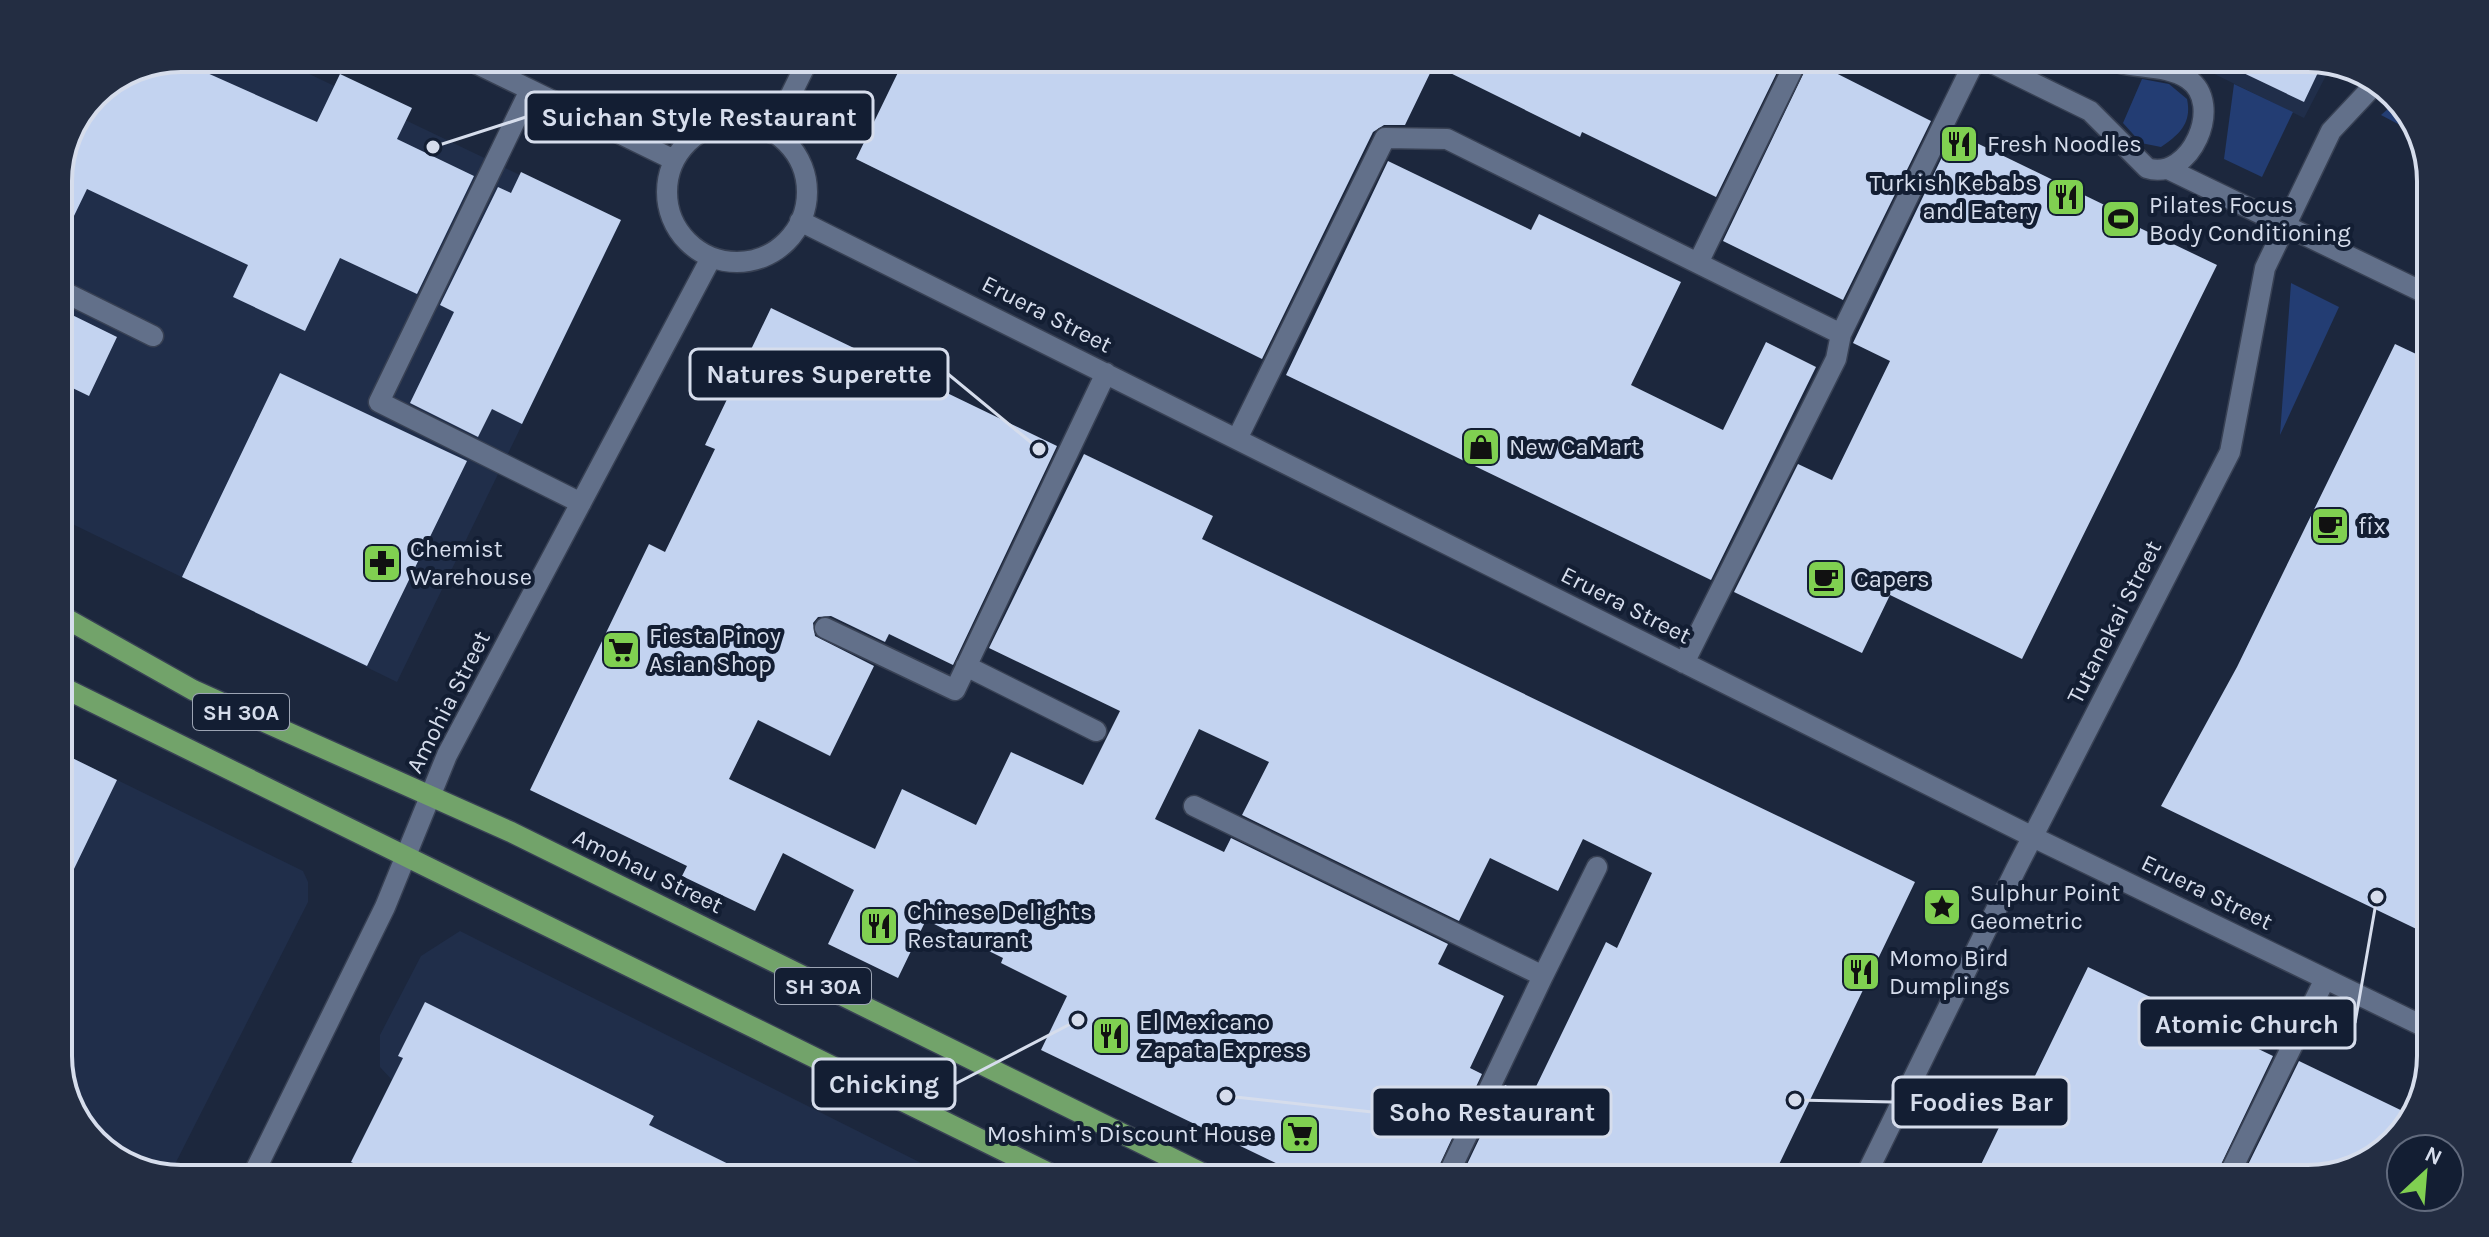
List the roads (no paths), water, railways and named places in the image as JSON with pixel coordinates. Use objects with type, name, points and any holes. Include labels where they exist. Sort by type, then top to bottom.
[{"type":"main road","name":"Amohau Street","points":[[72,622],[193,690],[525,839],[1186,1165]]},
{"type":"main road","name":"SH 30A","points":[[72,692],[1033,1165]]},
{"type":"street","points":[[493,72],[674,160]]},
{"type":"street","points":[[772,133],[802,72]]},
{"type":"street","points":[[1698,263],[1791,72]]},
{"type":"street","points":[[1684,663],[1836,359],[1841,334],[1969,72]]},
{"type":"street","points":[[2011,72],[2090,111],[2147,168],[2168,169],[2417,289]]},
{"type":"street","points":[[2168,169],[2180,162],[2197,141],[2203,114],[2197,87],[2188,78],[2173,72]]},
{"type":"street","points":[[530,90],[379,402],[581,503]]},
{"type":"street","name":"Tutanekai Street","points":[[1871,1165],[2033,837],[2230,452],[2265,268],[2331,131],[2369,91]]},
{"type":"street","points":[[735,122],[760,126],[772,133],[792,149],[804,171],[807,189],[794,233],[768,255],[736,262],[711,258],[695,249],[678,231],[667,198],[674,160],[691,138],[704,129],[735,122]]},
{"type":"street","points":[[1237,439],[1385,138],[1447,139],[1841,334]]},
{"type":"street","name":"Eruera Street","points":[[800,221],[2033,837],[2417,1022]]},
{"type":"street","name":"Amohia Street","points":[[258,1165],[385,907],[447,755],[711,258]]},
{"type":"street","points":[[72,296],[153,336]]},
{"type":"street","points":[[825,628],[955,690],[1106,373]]},
{"type":"street","points":[[966,666],[1096,731]]},
{"type":"street","points":[[1194,806],[1543,976]]},
{"type":"street","points":[[1453,1165],[1597,867]]},
{"type":"street","points":[[2234,1165],[2325,979]]},
{"type":"place","name":"Fresh Noodles","points":[[1959,144]]},
{"type":"place","name":"Suichan Style Restaurant","points":[[433,147]]},
{"type":"place","name":"Turkish Kebabs and Eatery","points":[[2066,197]]},
{"type":"place","name":"Pilates Focus Body Conditioning","points":[[2121,219]]},
{"type":"place","name":"New CaMart","points":[[1481,447]]},
{"type":"place","name":"Natures Superette","points":[[1039,449]]},
{"type":"place","name":"fix","points":[[2330,526]]},
{"type":"place","name":"Chemist Warehouse","points":[[382,563]]},
{"type":"place","name":"Capers","points":[[1826,579]]},
{"type":"place","name":"Fiesta Pinoy Asian Shop","points":[[621,650]]},
{"type":"place","name":"Atomic Church","points":[[2377,897]]},
{"type":"place","name":"Sulphur Point Geometric","points":[[1942,907]]},
{"type":"place","name":"Chinese Delights Restaurant","points":[[879,926]]},
{"type":"place","name":"Momo Bird Dumplings","points":[[1861,972]]},
{"type":"place","name":"Chicking","points":[[1078,1020]]},
{"type":"place","name":"El Mexicano Zapata Express","points":[[1111,1036]]},
{"type":"place","name":"Soho Restaurant","points":[[1226,1096]]},
{"type":"place","name":"Foodies Bar","points":[[1795,1100]]},
{"type":"place","name":"Moshim's Discount House","points":[[1300,1134]]}]
